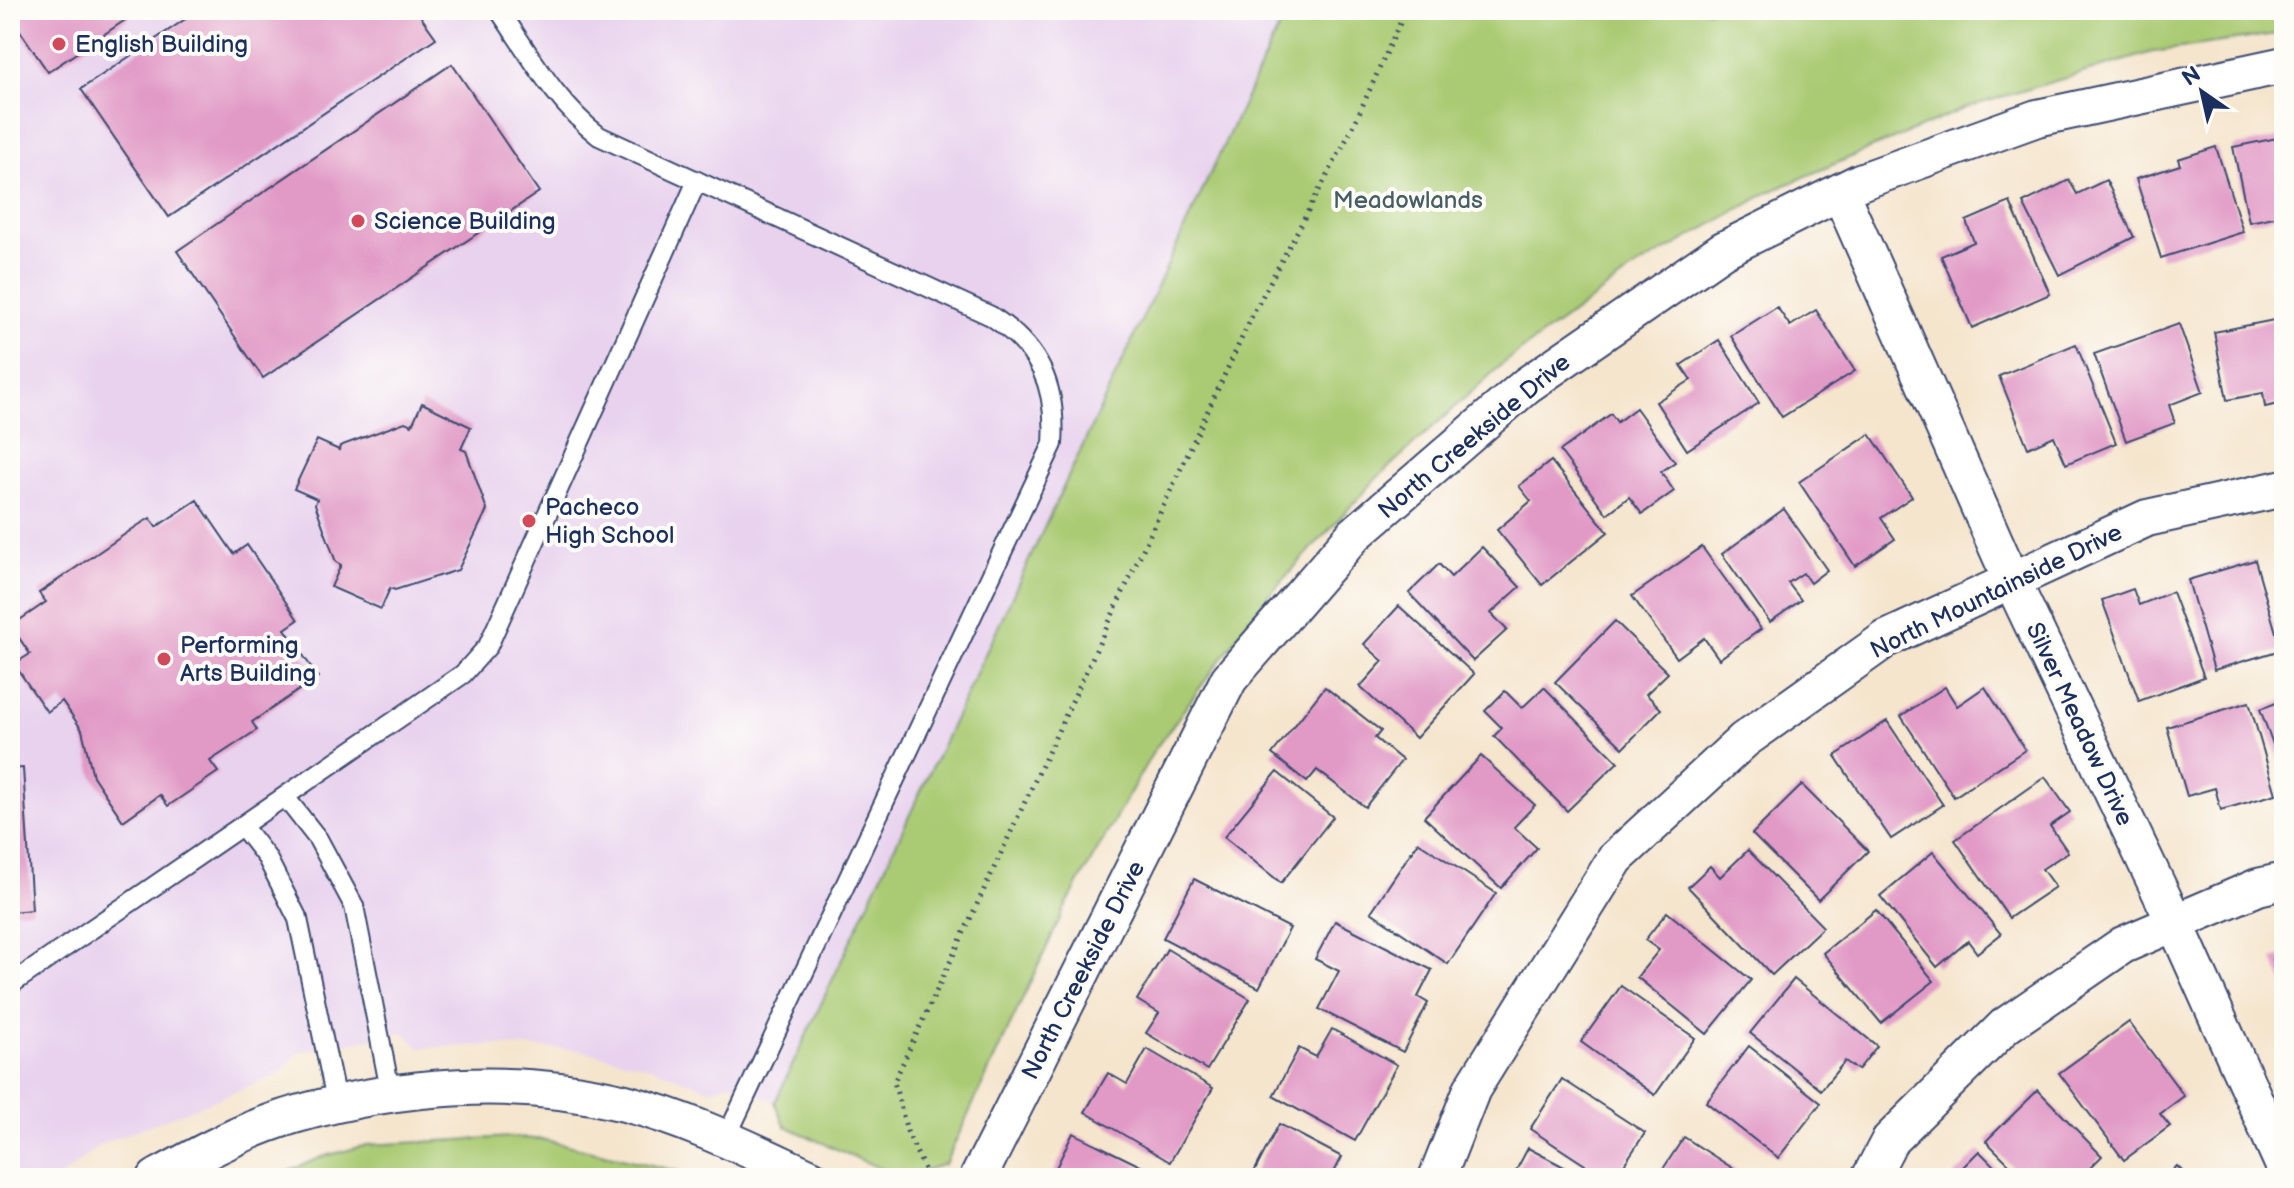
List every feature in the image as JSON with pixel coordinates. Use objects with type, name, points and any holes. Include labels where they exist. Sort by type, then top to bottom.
[{"type":"street","name":"North Creekside Drive","points":[[978,1178],[1229,679],[1354,535],[1527,385],[1723,250],[1840,192],[2037,118],[2284,65]]},
{"type":"street","name":"Silver Meadow Drive","points":[[1840,192],[2012,581],[2175,923],[2284,1166]]},
{"type":"street","name":"North Mountainside Drive","points":[[1437,1178],[1472,1089],[1616,858],[1744,740],[1886,639],[2147,518],[2284,488]]},
{"type":"street","points":[[1870,1178],[1890,1140],[2005,1026],[2123,945],[2258,887],[2284,881]]},
{"type":"street","points":[[156,1178],[219,1144],[292,1115],[447,1086],[540,1088],[625,1103],[726,1138],[811,1178]]},
{"type":"lane","points":[[499,10],[577,119],[599,136],[991,316],[1017,333],[1035,357],[1049,386],[1055,415],[1053,444],[726,1138]]},
{"type":"lane","points":[[10,985],[463,674],[488,646],[697,181]]},
{"type":"lane","points":[[285,797],[318,839],[354,906],[391,1095]]},
{"type":"lane","points":[[243,827],[267,858],[298,919],[337,1105]]},
{"type":"path","points":[[924,1169],[907,1131],[894,1082],[1254,312],[1351,131],[1406,10]]},
{"type":"shaded area","name":"Pacheco High School","points":[[10,10],[1287,10],[775,1102],[730,1083],[711,1090],[650,1067],[579,1050],[491,1045],[420,1048],[404,1033],[299,1052],[278,1075],[99,1145],[60,1178],[10,1178]]},
{"type":"green space","name":"Meadowlands","points":[[1287,10],[2284,10],[2284,33],[2153,52],[1968,107],[1769,192],[1635,268],[1501,365],[1377,478],[1265,599],[1153,752],[1068,902],[945,1164],[901,1178],[785,1126],[775,1102]]},
{"type":"green space","points":[[512,1137],[545,1140],[707,1178],[273,1178],[322,1157],[367,1145]]},
{"type":"building","name":"English Building","points":[[10,10],[140,10],[48,72],[10,16]]},
{"type":"building","points":[[199,10],[416,10],[436,38],[169,217],[81,89]]},
{"type":"building","name":"Science Building","points":[[452,64],[539,192],[263,378],[177,251]]},
{"type":"building","points":[[2282,137],[2284,215],[2249,222],[2233,147]]},
{"type":"building","points":[[2216,147],[2243,232],[2161,258],[2136,179],[2180,165],[2178,159]]},
{"type":"building","points":[[2069,180],[2077,194],[2106,180],[2134,237],[2059,275],[2023,203]]},
{"type":"building","points":[[2010,202],[2050,294],[1972,328],[1941,256],[1974,242],[1966,221]]},
{"type":"building","points":[[1777,307],[1790,326],[1816,310],[1855,371],[1782,417],[1731,336]]},
{"type":"building","points":[[2284,318],[2284,403],[2265,407],[2263,393],[2227,400],[2214,332]]},
{"type":"building","points":[[2179,324],[2203,392],[2169,405],[2175,423],[2126,441],[2094,354]]},
{"type":"building","points":[[1719,340],[1759,403],[1687,450],[1656,402],[1691,380],[1681,365]]},
{"type":"building","points":[[2076,344],[2116,443],[2066,464],[2054,436],[2028,448],[1999,376]]},
{"type":"building","points":[[422,403],[471,427],[461,449],[466,451],[487,510],[458,570],[395,590],[390,588],[381,609],[331,587],[341,565],[336,562],[315,504],[317,499],[294,489],[317,440],[339,450],[340,446],[405,422],[412,425]]},
{"type":"building","points":[[1636,408],[1675,462],[1661,472],[1674,491],[1642,514],[1629,497],[1607,514],[1560,451],[1611,414],[1617,422]]},
{"type":"building","points":[[1870,434],[1912,497],[1881,518],[1895,539],[1855,566],[1799,482]]},
{"type":"building","points":[[1551,461],[1608,532],[1542,585],[1497,530],[1531,501],[1519,486]]},
{"type":"building","name":"Performing Arts Building","points":[[197,500],[234,554],[247,545],[298,620],[285,629],[318,677],[252,722],[257,730],[210,761],[218,772],[168,806],[160,795],[123,821],[93,776],[82,730],[62,701],[47,712],[14,664],[30,654],[11,626],[46,602],[39,593],[137,526],[150,518],[156,527]]},
{"type":"building","points":[[1784,509],[1827,570],[1810,583],[1803,573],[1788,583],[1801,600],[1770,622],[1722,554]]},
{"type":"building","points":[[1482,547],[1520,587],[1491,613],[1507,630],[1473,661],[1409,593],[1439,564],[1451,577]]},
{"type":"building","points":[[1702,547],[1761,629],[1719,659],[1704,638],[1677,658],[1632,596]]},
{"type":"building","points":[[2255,560],[2281,650],[2214,670],[2188,580]]},
{"type":"building","points":[[2133,589],[2139,605],[2172,592],[2204,677],[2139,701],[2102,600]]},
{"type":"building","points":[[1399,606],[1474,674],[1416,738],[1360,687],[1383,661],[1364,644]]},
{"type":"building","points":[[1615,621],[1668,673],[1646,694],[1661,709],[1623,748],[1555,682]]},
{"type":"building","points":[[1325,687],[1381,731],[1375,738],[1402,760],[1365,807],[1317,770],[1307,782],[1272,754]]},
{"type":"building","points":[[1544,687],[1618,762],[1567,811],[1494,736],[1502,728],[1485,711],[1505,691],[1522,708]]},
{"type":"building","points":[[1945,687],[1957,706],[1985,687],[2025,750],[1954,797],[1901,716]]},
{"type":"building","points":[[2284,700],[2284,774],[2260,709]]},
{"type":"building","points":[[2249,702],[2276,794],[2221,810],[2215,788],[2187,796],[2167,727]]},
{"type":"building","points":[[1887,721],[1943,805],[1891,839],[1835,756]]},
{"type":"building","points":[[1481,756],[1535,805],[1514,827],[1537,848],[1501,888],[1424,817]]},
{"type":"building","points":[[23,768],[32,910],[10,912],[10,769]]},
{"type":"building","points":[[1277,772],[1333,817],[1281,883],[1224,837]]},
{"type":"building","points":[[2045,777],[2070,812],[2050,826],[2068,852],[2042,869],[2055,887],[2009,918],[1955,840]]},
{"type":"building","points":[[1802,785],[1868,851],[1818,900],[1752,834]]},
{"type":"building","points":[[1418,842],[1496,893],[1448,964],[1371,912]]},
{"type":"building","points":[[1748,850],[1823,927],[1772,975],[1688,887],[1710,866],[1720,877]]},
{"type":"building","points":[[1933,852],[2001,934],[1977,953],[1968,941],[1937,967],[1880,896]]},
{"type":"building","points":[[1194,879],[1290,928],[1259,988],[1163,938]]},
{"type":"building","points":[[1876,910],[1934,981],[1881,1023],[1823,953]]},
{"type":"building","points":[[1667,912],[1751,980],[1707,1034],[1637,977],[1659,950],[1645,940]]},
{"type":"building","points":[[1335,921],[1432,970],[1418,997],[1428,1003],[1403,1052],[1319,1009],[1339,971],[1315,959]]},
{"type":"building","points":[[1167,949],[1250,999],[1207,1070],[1146,1033],[1159,1013],[1137,1000]]},
{"type":"building","points":[[2284,955],[2284,988],[2273,959]]},
{"type":"building","points":[[1794,979],[1877,1046],[1858,1070],[1845,1061],[1821,1090],[1750,1033]]},
{"type":"building","points":[[1621,986],[1695,1038],[1655,1095],[1581,1042]]},
{"type":"building","points":[[2129,1022],[2184,1096],[2160,1114],[2170,1126],[2124,1160],[2059,1073]]},
{"type":"building","points":[[1332,1029],[1397,1065],[1355,1141],[1273,1096],[1299,1048],[1316,1057]]},
{"type":"building","points":[[1749,1046],[1821,1103],[1778,1158],[1706,1102]]},
{"type":"building","points":[[1147,1049],[1213,1088],[1170,1162],[1085,1112],[1108,1073],[1127,1084]]},
{"type":"building","points":[[1562,1079],[1645,1133],[1615,1178],[1605,1178],[1530,1129]]},
{"type":"building","points":[[2038,1090],[2102,1156],[2080,1178],[2023,1178],[1986,1141]]},
{"type":"building","points":[[1279,1124],[1342,1157],[1331,1178],[1251,1178]]},
{"type":"building","points":[[1073,1133],[1165,1178],[1051,1178]]},
{"type":"building","points":[[1684,1137],[1748,1178],[1657,1178]]},
{"type":"building","points":[[1528,1148],[1585,1178],[1512,1178]]},
{"type":"building","points":[[1979,1151],[2006,1178],[1952,1178]]},
{"type":"building","points":[[2177,1166],[2189,1178],[2165,1178]]},
{"type":"place","name":"English Building","points":[[59,44]]},
{"type":"place","name":"Science Building","points":[[358,221]]},
{"type":"place","name":"Pacheco High School","points":[[529,521]]},
{"type":"place","name":"Performing Arts Building","points":[[164,659]]}]
